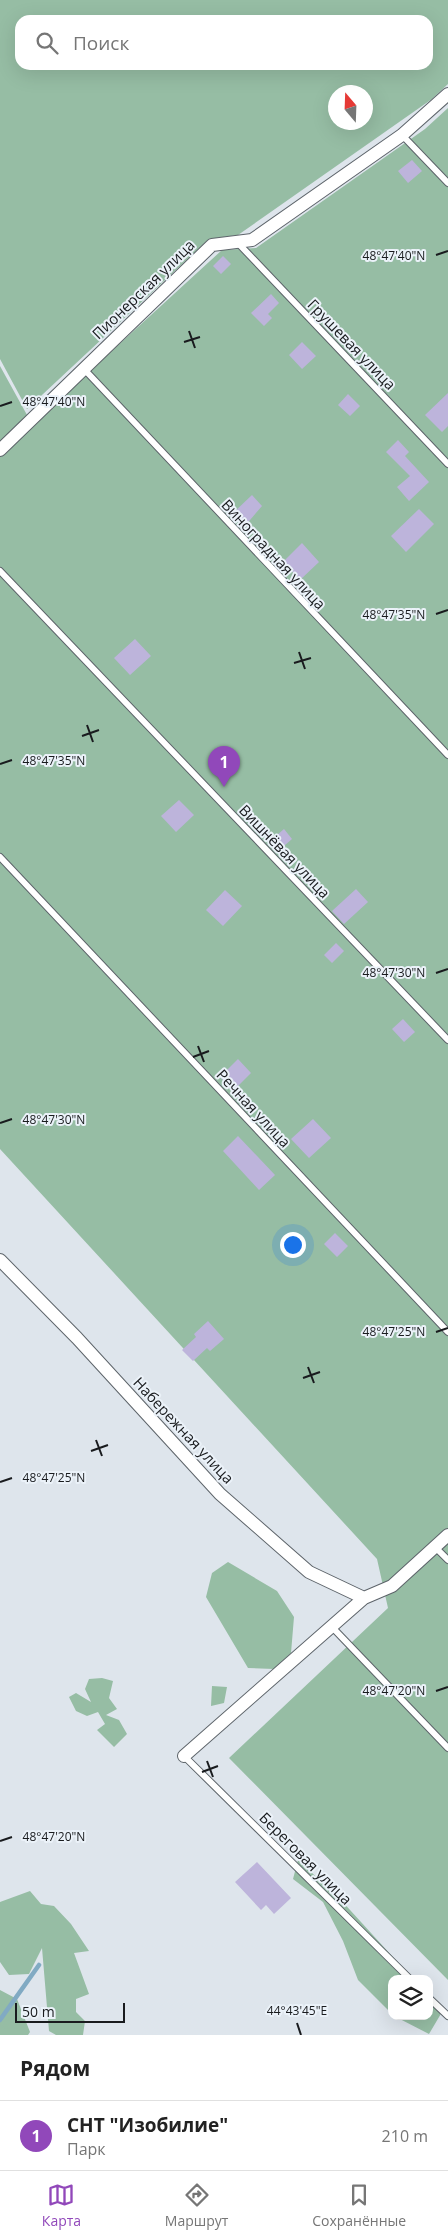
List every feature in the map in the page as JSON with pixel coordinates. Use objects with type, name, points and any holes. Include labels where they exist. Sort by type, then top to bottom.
[{"type":"street","name":"Пионерская улица","points":[[0,450],[212,245],[252,240],[402,135],[448,94]]},
{"type":"street","name":"Набережная улица","points":[[0,1260],[77,1338],[220,1494],[309,1572],[364,1598]]},
{"type":"street","points":[[184,1756],[364,1598],[392,1586],[448,1534]]},
{"type":"lane","points":[[402,135],[448,183]]},
{"type":"lane","name":"Грушевая улица","points":[[237,242],[448,464]]},
{"type":"lane","name":"Виноградная улица","points":[[84,369],[448,755]]},
{"type":"lane","name":"Вишнёвая улица","points":[[0,571],[448,1040]]},
{"type":"lane","name":"Речная улица","points":[[0,857],[448,1332]]},
{"type":"lane","points":[[435,1546],[448,1560]]},
{"type":"lane","points":[[332,1627],[448,1748]]},
{"type":"lane","name":"Береговая улица","points":[[184,1756],[406,1975]]},
{"type":"lane","points":[[433,2002],[448,2016]]},
{"type":"green space","points":[[0,0],[448,0],[448,84],[432,99],[238,235],[209,239],[27,409],[0,359]]},
{"type":"green space","points":[[448,108],[448,1980],[229,1758],[388,1608],[377,1559],[0,1149],[0,366],[32,424],[222,250],[256,248],[425,129]]},
{"type":"green space","points":[[228,1562],[277,1591],[294,1617],[291,1653],[274,1669],[248,1668],[206,1597],[212,1573]]},
{"type":"green space","points":[[102,1678],[113,1681],[109,1698],[117,1709],[106,1715],[119,1720],[127,1734],[114,1747],[97,1730],[105,1724],[98,1712],[87,1716],[76,1711],[69,1697],[76,1693],[91,1702],[85,1689],[89,1679]]},
{"type":"green space","points":[[212,1686],[227,1687],[224,1703],[211,1706]]},
{"type":"green space","points":[[298,1860],[340,1899],[409,1975],[388,1975],[388,2010],[358,1980],[343,1941],[323,1902],[293,1879]]},
{"type":"green space","points":[[30,1891],[41,1904],[54,1906],[71,1924],[89,1951],[74,1953],[89,1994],[76,1999],[76,2012],[85,2021],[83,2035],[56,2035],[49,2031],[42,1948],[29,1974],[9,1975],[0,1962],[0,1902]]},
{"type":"green space","points":[[0,1990],[17,1999],[30,2032],[28,2035],[0,2035]]},
{"type":"green space","points":[[433,2002],[442,2012],[429,2034],[402,2020],[433,2020]]},
{"type":"building","points":[[412,160],[422,171],[408,183],[398,171]]},
{"type":"building","points":[[223,256],[231,264],[221,274],[213,266]]},
{"type":"building","points":[[271,294],[279,303],[268,314],[272,318],[264,326],[251,313]]},
{"type":"building","points":[[302,342],[316,356],[302,369],[289,355]]},
{"type":"building","points":[[448,393],[448,426],[442,432],[425,415]]},
{"type":"building","points":[[348,394],[360,406],[350,416],[338,405]]},
{"type":"building","points":[[398,440],[409,452],[405,456],[429,482],[409,501],[397,487],[410,476],[386,452]]},
{"type":"building","points":[[252,495],[262,506],[244,527],[232,514]]},
{"type":"building","points":[[419,509],[434,524],[406,552],[391,536]]},
{"type":"building","points":[[302,543],[319,562],[300,580],[283,562]]},
{"type":"building","points":[[135,639],[151,656],[130,675],[114,658]]},
{"type":"building","points":[[179,800],[194,815],[176,832],[161,816]]},
{"type":"building","points":[[284,829],[292,839],[278,851],[269,842]]},
{"type":"building","points":[[356,889],[368,902],[344,924],[332,911]]},
{"type":"building","points":[[225,890],[242,906],[223,926],[206,910]]},
{"type":"building","points":[[336,943],[344,951],[332,963],[324,955]]},
{"type":"building","points":[[403,1019],[415,1032],[404,1042],[392,1029]]},
{"type":"building","points":[[238,1059],[251,1073],[233,1091],[220,1077]]},
{"type":"building","points":[[313,1119],[331,1138],[309,1158],[291,1139]]},
{"type":"building","points":[[238,1136],[275,1175],[259,1190],[223,1151]]},
{"type":"building","points":[[335,1233],[348,1246],[337,1257],[324,1244]]},
{"type":"building","points":[[208,1321],[224,1339],[210,1351],[207,1348],[193,1361],[182,1350],[196,1337],[194,1334]]},
{"type":"building","points":[[257,1862],[291,1898],[274,1914],[266,1905],[261,1910],[235,1882]]},
{"type":"waterway","points":[[0,2020],[39,1965]]},
{"type":"place","name":"СНТ \"Изобилие\"","points":[[224,787]]}]
